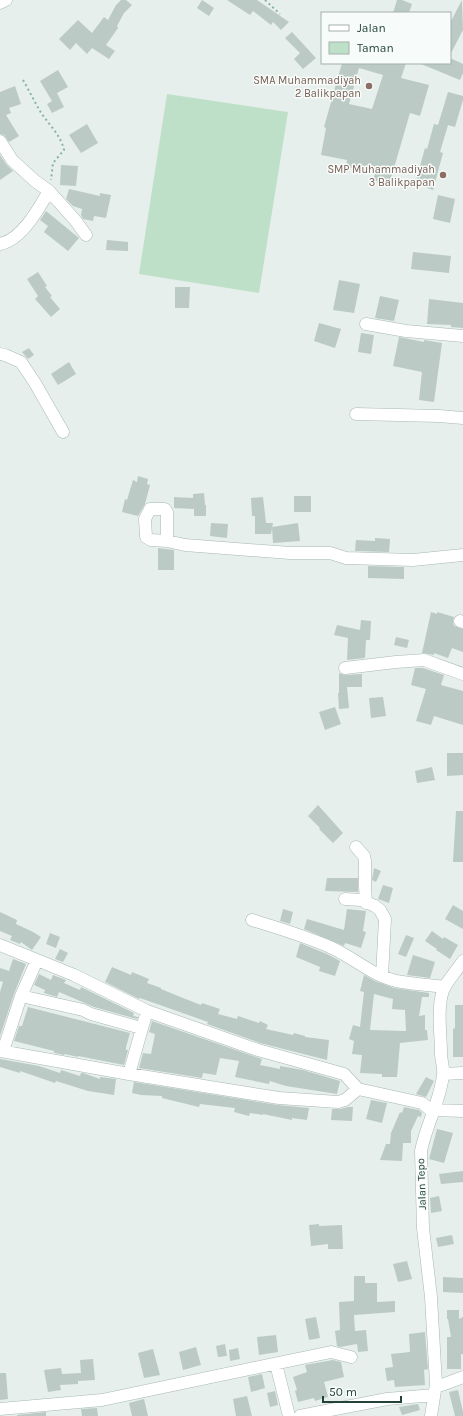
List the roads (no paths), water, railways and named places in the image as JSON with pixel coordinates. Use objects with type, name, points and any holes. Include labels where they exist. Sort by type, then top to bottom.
[{"type":"street","points":[[0,3],[6,0]]},
{"type":"street","points":[[0,141],[12,160],[35,181],[50,191],[86,235]]},
{"type":"street","points":[[0,244],[5,243],[25,228],[50,191]]},
{"type":"street","points":[[366,324],[406,331],[463,336]]},
{"type":"street","points":[[0,354],[21,362],[35,383],[63,432]]},
{"type":"street","points":[[356,414],[463,418]]},
{"type":"street","points":[[167,541],[185,545],[290,553],[330,553],[346,558],[413,560],[463,555]]},
{"type":"street","points":[[345,668],[424,660],[463,674]]},
{"type":"street","points":[[356,847],[364,856],[365,861],[366,903]]},
{"type":"street","points":[[345,899],[356,899],[366,903],[380,910],[385,919],[382,976]]},
{"type":"street","points":[[252,920],[331,947],[371,972],[396,981],[444,987]]},
{"type":"street","points":[[0,944],[74,975],[147,1010],[258,1050],[344,1074],[358,1089],[422,1103],[433,1111],[463,1111]]},
{"type":"street","points":[[37,960],[21,996],[2,1051],[129,1074],[279,1098],[338,1102],[345,1100],[358,1089]]},
{"type":"street","name":"Jalan Tepo","points":[[431,1416],[435,1390],[431,1297],[423,1228],[420,1161],[423,1141],[443,1074],[441,1057],[440,1007],[444,987],[463,962]]},
{"type":"street","points":[[21,996],[83,1010],[91,1014],[141,1028]]},
{"type":"street","points":[[129,1074],[147,1010]]},
{"type":"street","points":[[443,1074],[463,1073]]},
{"type":"street","points":[[0,1409],[102,1400],[331,1352],[351,1357]]},
{"type":"street","points":[[276,1364],[289,1416]]},
{"type":"street","points":[[300,1416],[435,1390],[442,1385],[463,1377]]},
{"type":"place","name":"SMA Muhammadiyah 2 Balikpapan","points":[[369,86]]},
{"type":"place","name":"SMP Muhammadiyah 3 Balikpapan","points":[[443,175]]}]
